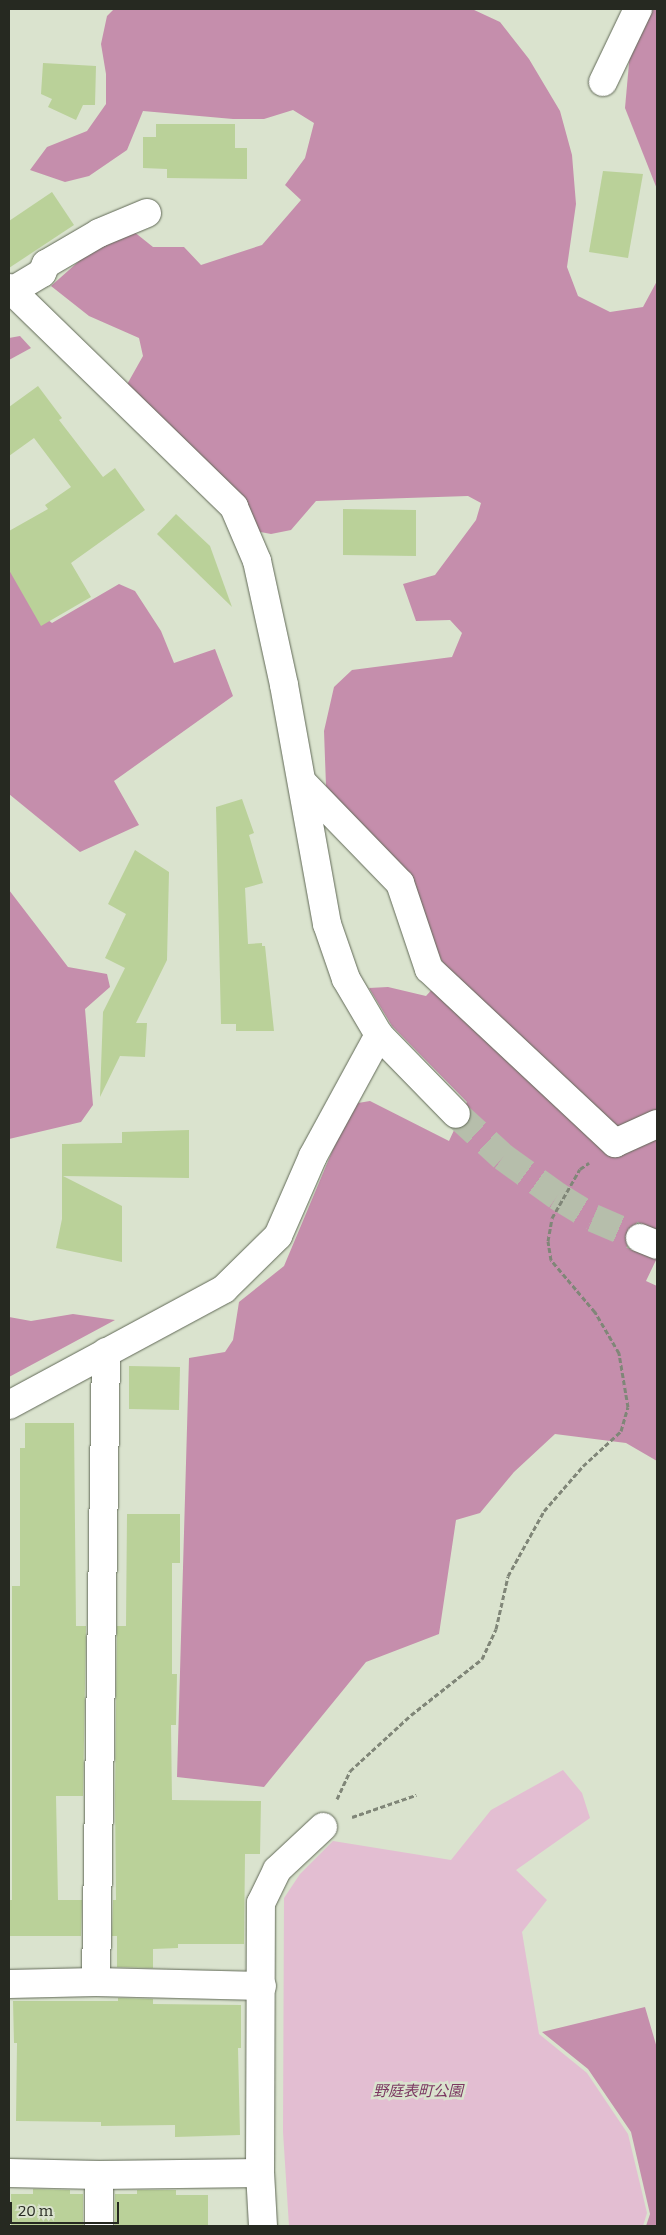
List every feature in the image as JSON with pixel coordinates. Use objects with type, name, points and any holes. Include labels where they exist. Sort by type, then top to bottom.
[{"type":"street","points":[[603,82],[638,9]]},
{"type":"street","points":[[147,213],[84,242],[46,264],[42,273],[10,289],[234,507],[257,561],[302,782],[327,924],[346,979],[378,1035],[456,1114]]},
{"type":"street","points":[[302,782],[400,884],[429,969],[615,1143],[657,1124]]},
{"type":"street","points":[[9,1405],[224,1289],[278,1236],[312,1156],[378,1035]]},
{"type":"street","points":[[96,1982],[106,1352]]},
{"type":"street","points":[[263,2226],[260,2173],[261,1903],[277,1870],[323,1827]]},
{"type":"street","points":[[9,1984],[96,1982],[262,1986]]},
{"type":"street","points":[[9,2173],[99,2175],[260,2173]]},
{"type":"street","points":[[99,2175],[99,2226]]},
{"type":"path","points":[[323,1827],[350,1771],[411,1715],[482,1659],[496,1629],[508,1576],[544,1511],[583,1466],[621,1430],[628,1407],[619,1353],[595,1312],[551,1260],[548,1241],[552,1218],[580,1169],[615,1143]]},
{"type":"path","points":[[323,1827],[416,1795]]},
{"type":"green space","name":"野庭表町公園","points":[[563,1770],[582,1793],[590,1818],[516,1870],[547,1900],[522,1932],[539,2034],[587,2073],[628,2134],[647,2213],[643,2226],[289,2226],[283,2132],[284,1898],[300,1874],[333,1841],[451,1860],[491,1810]]},
{"type":"shaded area","points":[[114,9],[472,9],[500,22],[529,59],[560,111],[572,155],[576,204],[567,267],[578,296],[610,312],[643,307],[657,281],[657,1258],[646,1281],[657,1286],[657,1461],[626,1443],[555,1434],[514,1472],[480,1513],[456,1520],[439,1634],[366,1662],[264,1787],[177,1777],[189,1358],[225,1352],[233,1340],[239,1302],[284,1266],[352,1104],[370,1101],[449,1141],[467,1102],[392,1026],[369,988],[388,987],[426,996],[448,972],[422,924],[411,882],[326,786],[324,731],[334,687],[352,670],[452,657],[462,633],[450,620],[416,621],[403,584],[435,575],[476,520],[481,503],[468,496],[316,501],[291,530],[271,534],[240,528],[125,388],[143,356],[139,338],[89,316],[51,286],[96,246],[128,227],[153,247],[184,247],[201,265],[262,245],[301,200],[285,185],[305,158],[314,123],[293,110],[264,119],[233,119],[143,111],[127,150],[89,176],[65,182],[30,170],[47,147],[87,131],[106,104],[106,74],[101,44],[107,16]]},
{"type":"shaded area","points":[[643,9],[657,9],[657,189],[625,108],[631,41]]},
{"type":"shaded area","points":[[20,336],[31,348],[9,360],[9,338]]},
{"type":"shaded area","points":[[9,565],[31,607],[52,623],[119,584],[135,591],[161,631],[174,663],[215,649],[233,696],[114,781],[139,825],[80,852],[9,794]]},
{"type":"shaded area","points":[[9,890],[68,967],[107,974],[110,987],[85,1009],[93,1105],[81,1122],[9,1139]]},
{"type":"shaded area","points":[[73,1314],[115,1320],[9,1377],[9,1317],[31,1321]]},
{"type":"shaded area","points":[[645,2007],[657,2048],[657,2226],[646,2226],[650,2214],[631,2132],[588,2069],[542,2032]]},
{"type":"building","points":[[43,63],[96,66],[95,105],[83,105],[76,120],[48,107],[52,99],[41,94]]},
{"type":"building","points":[[156,124],[235,124],[235,148],[247,148],[247,179],[167,178],[167,169],[143,168],[143,137],[156,137]]},
{"type":"building","points":[[603,171],[643,174],[628,258],[589,252]]},
{"type":"building","points":[[52,192],[74,225],[9,268],[9,221]]},
{"type":"building","points":[[38,386],[62,418],[59,420],[103,477],[115,468],[145,510],[71,563],[91,597],[41,626],[9,570],[9,531],[48,509],[45,505],[71,487],[34,438],[9,456],[9,407]]},
{"type":"building","points":[[343,509],[416,510],[416,556],[343,555]]},
{"type":"building","points":[[176,514],[210,546],[232,607],[157,534]]},
{"type":"building","points":[[242,799],[254,833],[249,835],[263,883],[245,888],[248,944],[262,943],[262,946],[265,946],[274,1031],[236,1031],[236,1024],[221,1024],[216,807]]},
{"type":"building","points":[[135,850],[169,872],[167,960],[136,1023],[147,1023],[145,1057],[120,1056],[100,1097],[103,1012],[125,968],[105,958],[126,914],[108,904]]},
{"type":"building","points":[[189,1130],[189,1178],[63,1176],[122,1206],[122,1262],[56,1248],[62,1219],[62,1144],[122,1143],[122,1132]]},
{"type":"building","points":[[129,1366],[180,1367],[179,1410],[129,1409]]},
{"type":"building","points":[[25,1423],[74,1423],[76,1626],[86,1626],[83,1796],[56,1796],[58,1900],[82,1900],[81,1936],[9,1936],[9,1900],[12,1900],[12,1586],[20,1586],[20,1448],[25,1448]]},
{"type":"building","points":[[127,1514],[180,1514],[180,1563],[172,1563],[172,1674],[177,1674],[176,1725],[171,1725],[172,1800],[261,1801],[260,1854],[245,1854],[244,1944],[178,1944],[178,1948],[153,1949],[153,1968],[117,1967],[117,1936],[112,1936],[113,1900],[116,1900],[117,1626],[126,1626]]},
{"type":"building","points":[[118,1998],[153,1999],[153,2004],[241,2005],[241,2048],[238,2048],[240,2135],[175,2137],[175,2125],[101,2126],[101,2122],[16,2121],[17,2043],[14,2043],[13,2001],[118,2001]]},
{"type":"building","points":[[33,2189],[70,2190],[70,2194],[83,2194],[83,2226],[11,2226],[11,2194],[33,2194]]},
{"type":"building","points":[[137,2190],[176,2190],[176,2195],[208,2195],[208,2226],[115,2226],[115,2194],[137,2194]]},
{"type":"tunnel","points":[[456,1114],[503,1157],[557,1196],[593,1218],[640,1238]]}]
